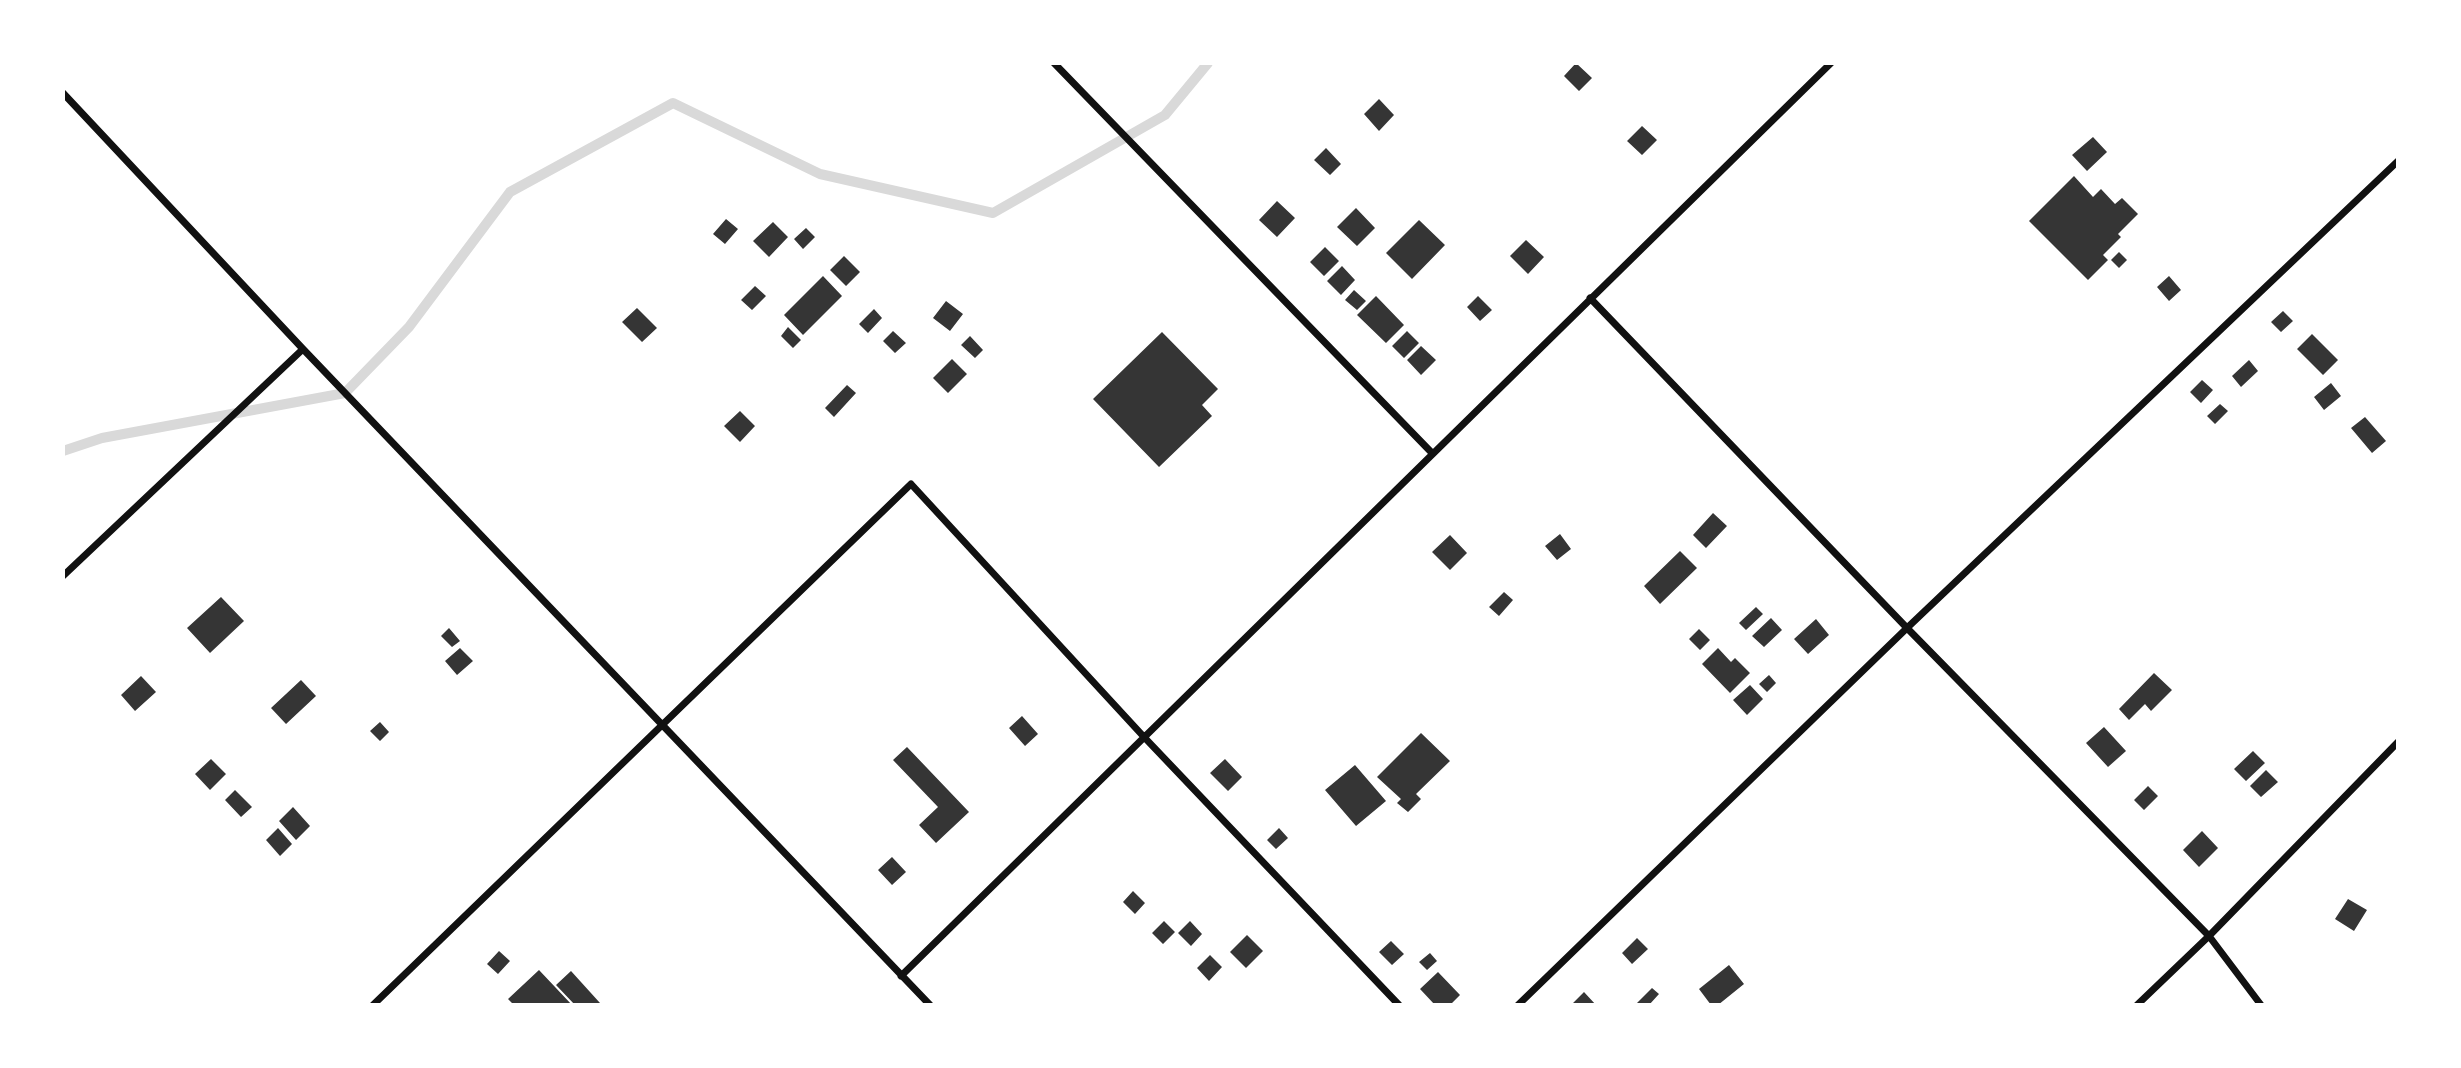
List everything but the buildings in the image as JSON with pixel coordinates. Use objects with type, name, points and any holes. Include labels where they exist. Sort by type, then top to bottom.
[{"type":"street","points":[[1054,63],[1432,453]]},
{"type":"street","points":[[901,976],[1831,63]]},
{"type":"street","points":[[63,93],[303,349],[930,1005]]},
{"type":"street","points":[[1518,1005],[1907,628],[2398,161]]},
{"type":"street","points":[[1590,298],[1907,628],[2209,936],[2261,1005]]},
{"type":"street","points":[[63,576],[303,349]]},
{"type":"street","points":[[373,1005],[911,484],[1144,737],[1399,1005]]},
{"type":"street","points":[[2137,1005],[2209,936],[2398,741]]},
{"type":"waterway","points":[[63,451],[102,438],[345,393],[409,327],[510,192],[673,103],[820,174],[993,213],[1165,115],[1208,63]]}]
